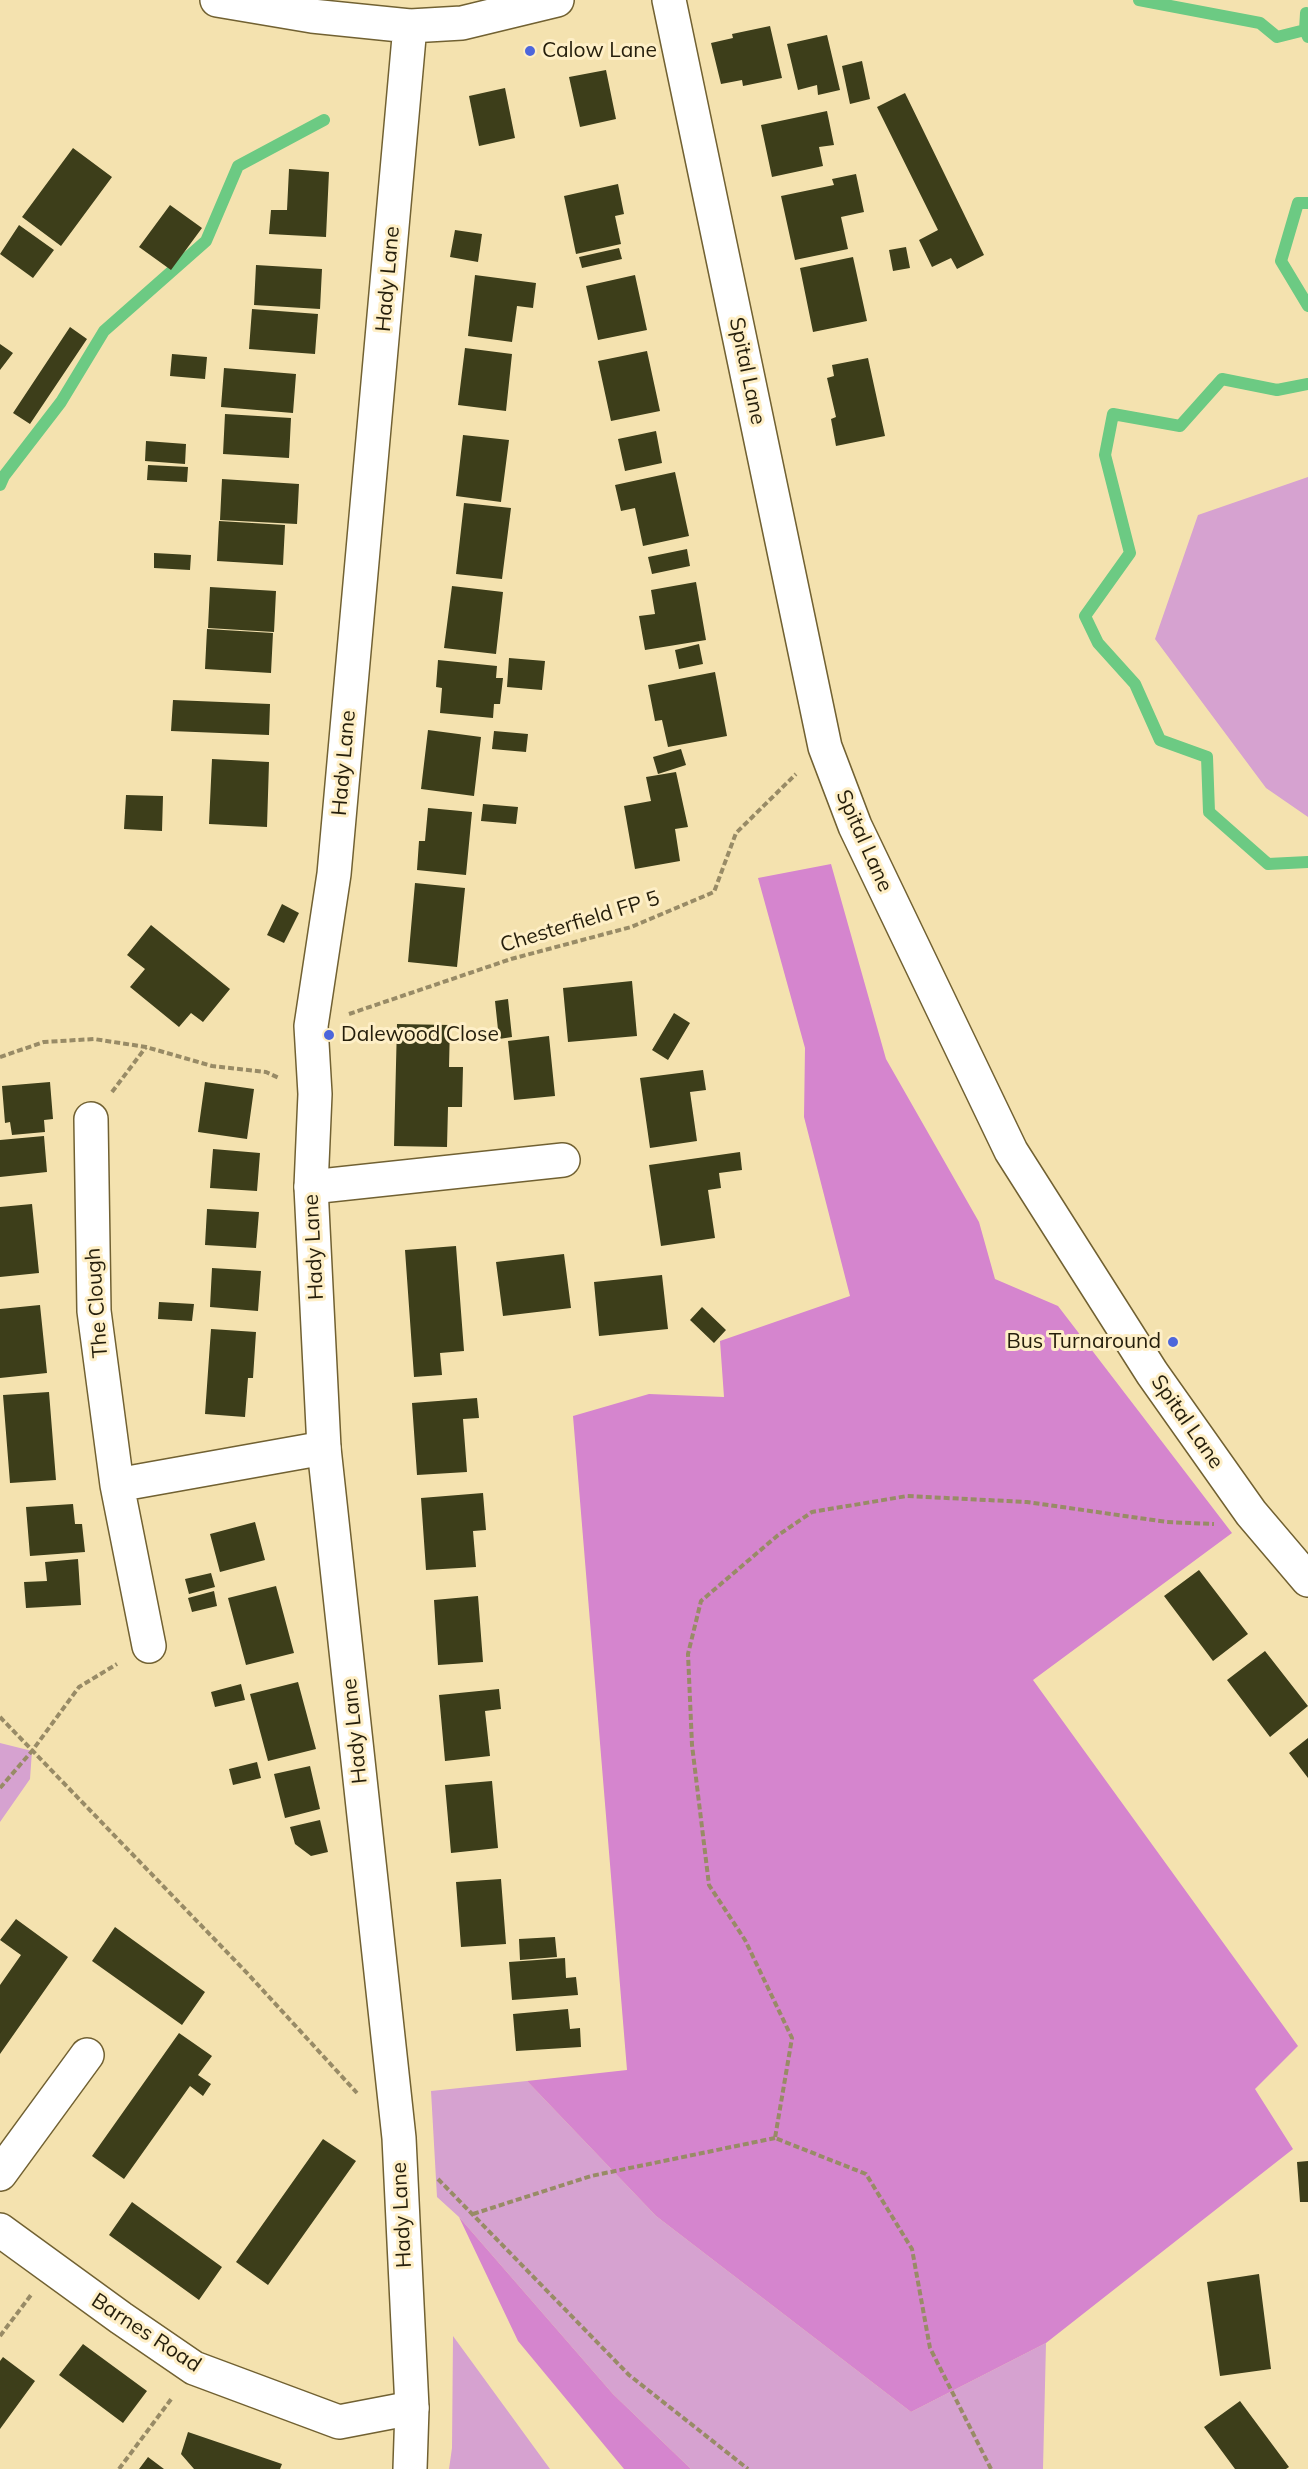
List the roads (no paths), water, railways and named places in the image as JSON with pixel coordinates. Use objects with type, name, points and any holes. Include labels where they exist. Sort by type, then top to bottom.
[{"type":"street","points":[[217,0],[312,16],[410,26],[462,23],[557,0]]},
{"type":"street","name":"Spital Lane","points":[[669,0],[825,747],[855,826],[1011,1151],[1152,1373],[1251,1513],[1308,1580]]},
{"type":"street","name":"Hady Lane","points":[[410,26],[334,874],[311,1026],[315,1094],[311,1187],[324,1448],[399,2138],[412,2408],[410,2469]]},
{"type":"street","name":"The Clough","points":[[91,1119],[94,1311],[117,1485],[149,1646]]},
{"type":"street","points":[[311,1187],[563,1160]]},
{"type":"street","points":[[117,1485],[324,1448]]},
{"type":"street","points":[[0,2174],[87,2055]]},
{"type":"street","name":"Barnes Road","points":[[0,2229],[52,2269],[194,2368],[339,2422],[412,2408]]},
{"type":"waterway","points":[[1139,0],[1260,23],[1277,37],[1305,30]]},
{"type":"waterway","points":[[1306,13],[1305,30],[1308,37]]},
{"type":"waterway","points":[[0,485],[4,476],[61,402],[104,331],[206,241],[238,166],[324,120]]},
{"type":"waterway","points":[[1308,203],[1298,203],[1281,261],[1308,306]]},
{"type":"waterway","points":[[1308,384],[1277,390],[1222,379],[1180,426],[1113,414],[1105,455],[1130,553],[1085,616],[1098,643],[1135,684],[1160,740],[1207,757],[1209,812],[1268,864],[1308,862]]},
{"type":"place","name":"Calow Lane","points":[[530,51]]},
{"type":"place","name":"Dalewood Close","points":[[329,1035]]},
{"type":"place","name":"Bus Turnaround","points":[[1173,1342]]}]
